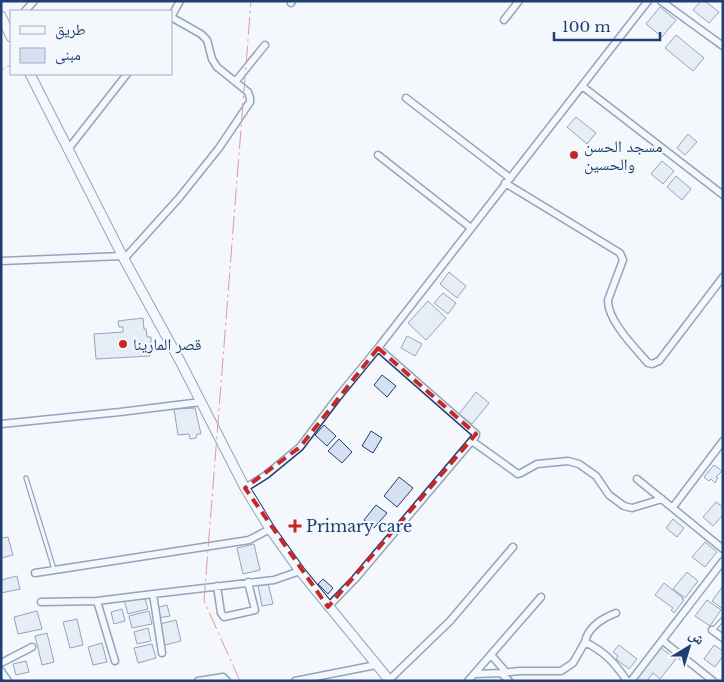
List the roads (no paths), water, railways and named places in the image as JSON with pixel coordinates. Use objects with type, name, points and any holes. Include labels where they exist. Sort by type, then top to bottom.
[{"type":"main road","points":[[1,16],[10,31]]},
{"type":"main road","points":[[31,75],[123,258],[245,488],[270,529],[300,571],[389,680]]},
{"type":"street","points":[[172,15],[180,1]]},
{"type":"street","points":[[504,20],[519,1]]},
{"type":"street","points":[[245,488],[266,475],[300,447],[648,1]]},
{"type":"street","points":[[661,1],[723,46]]},
{"type":"street","points":[[1,260],[123,258],[179,198],[219,148],[250,102],[248,92],[217,67],[212,59],[207,40],[201,34],[172,18]]},
{"type":"street","points":[[236,81],[265,45]]},
{"type":"street","points":[[69,148],[126,75]]},
{"type":"street","points":[[582,86],[723,195]]},
{"type":"street","points":[[406,98],[507,181],[620,253],[623,260],[608,300],[608,306],[613,321],[648,363],[652,364],[659,361],[723,277]]},
{"type":"street","points":[[378,155],[471,228]]},
{"type":"street","points":[[328,606],[355,579],[475,437],[474,432],[378,348]]},
{"type":"street","points":[[1,424],[201,402]]},
{"type":"street","points":[[472,441],[518,474],[537,464],[559,461],[579,464],[596,476],[609,495],[624,506],[632,508],[662,499]]},
{"type":"street","points":[[673,507],[723,441]]},
{"type":"street","points":[[637,480],[723,549]]},
{"type":"street","points":[[35,573],[249,540],[270,529]]},
{"type":"street","points":[[389,680],[450,621],[513,547]]},
{"type":"street","points":[[632,681],[723,561]]},
{"type":"street","points":[[42,602],[97,601],[279,579],[300,571]]},
{"type":"street","points":[[217,586],[221,613],[224,616],[255,610],[248,582]]},
{"type":"street","points":[[153,594],[162,653]]},
{"type":"street","points":[[468,681],[541,597]]},
{"type":"street","points":[[97,601],[115,661]]},
{"type":"street","points":[[475,674],[561,671],[573,663],[585,642],[589,630],[606,616],[616,613]]},
{"type":"street","points":[[712,630],[723,638]]},
{"type":"street","points":[[663,641],[713,681]]},
{"type":"street","points":[[585,642],[600,649],[617,666],[627,681]]},
{"type":"street","points":[[1,663],[32,647]]},
{"type":"street","points":[[492,655],[509,681]]},
{"type":"street","points":[[296,681],[376,665]]},
{"type":"street","points":[[1,671],[8,681]]},
{"type":"street","points":[[198,681],[223,677],[227,681]]},
{"type":"lane","points":[[26,478],[54,570]]},
{"type":"lane","points":[[712,630],[723,620]]},
{"type":"place","name":"مسجد الحسن والحسين","points":[[574,155]]},
{"type":"place","name":"قصر المارينا","points":[[123,344]]},
{"type":"place","name":"Primary care","points":[[295,526]]}]
